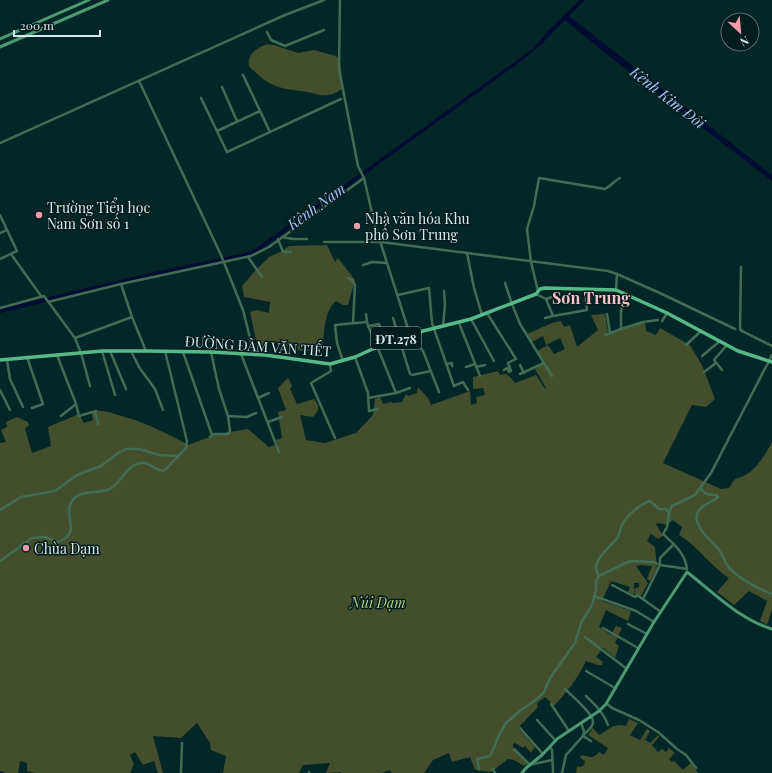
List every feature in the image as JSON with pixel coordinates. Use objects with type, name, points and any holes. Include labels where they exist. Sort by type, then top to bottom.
[{"type":"main road","name":"ĐƯỜNG ĐÀM VĂN TIẾT","points":[[0,360],[102,351],[146,350],[274,356],[330,364],[355,357],[399,337],[471,319],[512,304],[537,293],[540,289],[545,288],[616,290],[701,330],[738,351],[771,362]]},
{"type":"street","points":[[0,39],[89,0]]},
{"type":"street","points":[[0,47],[108,0]]},
{"type":"street","points":[[0,144],[285,15],[324,0]]},
{"type":"street","points":[[340,0],[339,68],[358,166],[364,178],[374,222],[410,335],[423,351],[439,392]]},
{"type":"street","points":[[267,32],[271,40],[285,46],[324,30]]},
{"type":"street","points":[[243,74],[270,132]]},
{"type":"street","points":[[139,81],[224,262],[243,310],[254,355]]},
{"type":"street","points":[[222,87],[238,121]]},
{"type":"street","points":[[201,98],[227,152],[341,99]]},
{"type":"street","points":[[217,131],[260,111]]},
{"type":"street","points":[[48,302],[121,284],[248,257],[262,251],[364,178]]},
{"type":"street","points":[[553,316],[546,299],[537,293],[527,229],[534,206],[539,178],[605,189],[620,178]]},
{"type":"street","points":[[0,215],[17,251],[0,259]]},
{"type":"street","points":[[0,233],[7,230]]},
{"type":"street","points":[[281,237],[307,239]]},
{"type":"street","points":[[278,239],[283,252],[291,252]]},
{"type":"street","points":[[324,242],[381,242],[601,270],[618,274],[735,329]]},
{"type":"street","points":[[467,253],[474,288],[482,315]]},
{"type":"street","points":[[11,254],[75,338],[81,353],[90,386]]},
{"type":"street","points":[[248,257],[262,277]]},
{"type":"street","points":[[363,265],[372,262],[387,263]]},
{"type":"street","points":[[741,267],[740,329],[772,346]]},
{"type":"street","points":[[616,290],[618,274]]},
{"type":"street","points":[[348,278],[352,280],[355,285],[353,323]]},
{"type":"street","points":[[505,283],[520,324],[552,376]]},
{"type":"street","points":[[121,284],[132,317],[146,350]]},
{"type":"street","points":[[398,295],[429,288],[433,328],[454,386],[463,382],[468,390]]},
{"type":"street","points":[[545,318],[587,310],[585,290]]},
{"type":"street","points":[[443,326],[445,305],[444,291]]},
{"type":"street","points":[[621,329],[621,311],[625,294]]},
{"type":"street","points":[[0,308],[42,296]]},
{"type":"street","points":[[546,299],[552,297]]},
{"type":"street","points":[[487,313],[516,359],[508,363],[511,371],[509,372],[507,368],[504,370]]},
{"type":"street","points":[[662,321],[667,313]]},
{"type":"street","points":[[366,314],[368,326],[396,393]]},
{"type":"street","points":[[607,314],[610,333]]},
{"type":"street","points":[[75,338],[132,317]]},
{"type":"street","points":[[394,318],[411,374],[431,371]]},
{"type":"street","points":[[471,319],[494,361]]},
{"type":"street","points":[[605,335],[643,322],[658,320]]},
{"type":"street","points":[[343,361],[336,343],[335,325],[367,322]]},
{"type":"street","points":[[459,322],[480,376]]},
{"type":"street","points":[[368,326],[379,324],[381,329]]},
{"type":"street","points":[[686,345],[701,330]]},
{"type":"street","points":[[702,356],[720,341]]},
{"type":"street","points":[[722,370],[714,360],[727,345]]},
{"type":"street","points":[[131,350],[139,367],[155,389],[163,410]]},
{"type":"street","points":[[102,351],[115,395]]},
{"type":"street","points":[[110,351],[126,389]]},
{"type":"street","points":[[0,561],[32,538],[45,537],[57,542],[66,537],[71,528],[69,507],[78,496],[84,493],[101,492],[110,489],[130,468],[136,464],[145,462],[157,470],[162,471],[187,447],[187,441],[165,351]]},
{"type":"street","points":[[183,352],[211,436],[214,434],[230,433],[228,416],[211,352]]},
{"type":"street","points":[[241,354],[279,452]]},
{"type":"street","points":[[57,355],[76,404],[79,416],[95,412],[98,424]]},
{"type":"street","points":[[772,355],[771,362],[701,488],[693,496],[675,504],[669,513],[667,527],[663,534],[674,544],[682,555],[687,570],[716,596],[744,617],[772,629]]},
{"type":"street","points":[[355,357],[368,398],[369,411],[378,409]]},
{"type":"street","points":[[27,358],[43,404],[32,408]]},
{"type":"street","points":[[7,360],[10,379],[23,407]]},
{"type":"street","points":[[446,364],[452,363],[452,366]]},
{"type":"street","points":[[520,365],[522,374],[544,363]]},
{"type":"street","points":[[704,372],[716,363]]},
{"type":"street","points":[[330,364],[332,371],[311,384],[335,438]]},
{"type":"street","points":[[466,367],[475,364]]},
{"type":"street","points":[[476,367],[485,365]]},
{"type":"street","points":[[368,398],[396,393],[410,388]]},
{"type":"street","points":[[0,390],[10,410]]},
{"type":"street","points":[[258,398],[269,393]]},
{"type":"street","points":[[61,416],[76,404]]},
{"type":"street","points":[[228,416],[247,417],[256,413]]},
{"type":"street","points":[[268,422],[282,417]]},
{"type":"street","points":[[0,510],[21,497],[55,491],[77,475],[101,466],[126,449],[139,449],[159,455],[178,456]]},
{"type":"street","points":[[701,488],[707,495],[718,497],[704,506],[697,513],[696,516],[704,535],[718,549],[727,566],[732,571],[747,582],[772,594]]},
{"type":"street","points":[[599,576],[597,570],[598,561],[617,537],[624,522],[631,514],[650,501],[659,509],[666,509],[669,513]]},
{"type":"street","points":[[643,599],[660,565],[660,558],[674,544]]},
{"type":"street","points":[[478,769],[476,759],[487,757],[492,754],[496,742],[506,723],[520,710],[537,699],[544,692],[550,678],[575,643],[581,623],[592,605],[596,581],[599,576],[630,561],[654,562],[660,565],[687,570]]},
{"type":"street","points":[[522,773],[556,741],[600,710],[606,703],[638,648],[687,570]]},
{"type":"street","points":[[612,585],[635,597],[637,595],[661,612]]},
{"type":"street","points":[[594,596],[636,611],[654,622]]},
{"type":"street","points":[[628,624],[647,634]]},
{"type":"street","points":[[604,628],[638,648]]},
{"type":"street","points":[[585,637],[627,669]]},
{"type":"street","points":[[586,671],[615,688]]},
{"type":"street","points":[[562,773],[566,755],[592,726],[593,719],[565,689]]},
{"type":"street","points":[[586,696],[600,710],[608,725]]},
{"type":"street","points":[[606,703],[612,708],[640,720],[658,732],[677,749],[686,754],[696,768]]},
{"type":"street","points":[[551,704],[569,731]]},
{"type":"street","points":[[537,720],[556,741]]},
{"type":"street","points":[[580,723],[584,732],[583,736]]},
{"type":"street","points":[[520,728],[543,754]]},
{"type":"street","points":[[583,736],[591,741]]},
{"type":"street","points":[[181,773],[182,743]]},
{"type":"street","points":[[550,746],[552,750],[553,773]]},
{"type":"street","points":[[514,749],[529,765]]},
{"type":"street","points":[[529,765],[552,760]]},
{"type":"street","points":[[493,769],[495,773]]},
{"type":"green space","points":[[267,44],[298,53],[314,50],[336,56],[340,60],[343,88],[332,94],[322,95],[285,89],[272,84],[261,77],[249,66],[251,55],[260,47]]},
{"type":"green space","points":[[327,245],[335,262],[338,258],[355,280],[348,305],[343,305],[336,301],[329,311],[325,324],[322,349],[316,352],[313,349],[307,351],[270,342],[266,343],[260,351],[258,349],[250,312],[257,310],[269,313],[270,302],[244,297],[242,286],[269,257],[289,246]]},
{"type":"green space","name":"Núi Dạm","points":[[605,314],[608,332],[604,334],[645,322],[646,331],[656,335],[660,328],[690,345],[702,365],[715,399],[706,407],[692,405],[663,463],[721,489],[729,488],[735,479],[753,470],[772,442],[772,609],[767,625],[760,621],[767,601],[749,591],[734,605],[717,592],[729,578],[679,535],[682,527],[673,520],[667,525],[659,523],[656,524],[663,536],[658,539],[651,534],[647,541],[655,547],[657,568],[650,581],[647,579],[652,566],[636,566],[648,583],[641,596],[635,594],[634,589],[634,595],[628,592],[630,587],[611,581],[602,601],[631,611],[628,621],[606,610],[599,627],[611,635],[616,626],[622,628],[615,643],[619,646],[615,658],[603,648],[596,657],[603,662],[602,665],[586,661],[572,685],[554,706],[545,697],[537,703],[538,707],[518,728],[535,747],[531,753],[525,746],[523,748],[515,743],[513,744],[513,748],[527,764],[524,766],[514,760],[508,759],[491,772],[475,770],[470,757],[452,762],[449,753],[433,760],[424,773],[392,773],[389,770],[382,773],[326,773],[330,763],[303,765],[299,773],[223,773],[226,756],[211,750],[210,743],[197,723],[181,738],[153,736],[163,773],[158,773],[154,761],[143,765],[135,752],[130,755],[134,764],[130,773],[35,773],[27,771],[27,763],[20,761],[18,773],[4,773],[3,771],[0,771],[0,443],[6,442],[1,430],[7,427],[6,422],[17,417],[28,422],[29,425],[25,429],[32,453],[51,446],[48,427],[79,414],[84,423],[93,420],[91,411],[103,411],[139,422],[164,432],[188,445],[218,434],[248,429],[269,447],[278,444],[276,440],[282,438],[278,412],[286,410],[278,388],[288,378],[292,386],[290,389],[297,404],[314,399],[318,405],[318,410],[313,417],[300,415],[306,440],[325,443],[356,433],[373,415],[375,399],[380,397],[383,404],[402,402],[406,394],[408,396],[417,393],[418,387],[428,398],[431,405],[470,391],[471,405],[477,403],[476,397],[485,395],[483,388],[473,389],[473,377],[498,371],[500,375],[506,374],[515,383],[536,375],[545,389],[546,388],[535,369],[545,362],[537,351],[548,345],[554,354],[565,349],[560,338],[546,345],[543,336],[532,342],[527,334],[552,323],[561,321],[564,327],[570,325],[577,347],[598,330],[591,315]],"holes":[[[634,583],[639,583],[639,587],[634,589]]]},
{"type":"green space","points":[[629,719],[638,723],[630,735],[640,740],[647,729],[650,731],[645,740],[650,743],[658,735],[659,737],[652,745],[658,752],[662,749],[666,752],[669,748],[675,753],[669,759],[672,762],[674,761],[683,770],[691,763],[698,773],[576,773],[577,766],[581,767],[584,765],[585,761],[580,758],[582,755],[593,757],[599,752],[604,755],[608,748],[588,735],[593,728],[599,735],[617,725],[626,726]]},
{"type":"water","name":"Kênh Nam","points":[[580,0],[585,0],[569,16],[772,175],[772,181],[610,57],[565,20],[542,44],[520,62],[262,249],[251,255],[153,276],[0,313],[0,309],[15,305],[154,272],[245,253],[255,249],[534,48],[548,31]]},
{"type":"place","name":"Trường Tiểu học Nam Sơn số 1","points":[[39,215]]},
{"type":"place","name":"Nhà văn hóa Khu phố Sơn Trung","points":[[357,226]]},
{"type":"place","name":"Chùa Dạm","points":[[26,548]]},
{"type":"district","name":"Sơn Trung","points":[[591,297]]},
{"type":"water label","name":"Kênh Kim Đôi","points":[[668,97]]}]
